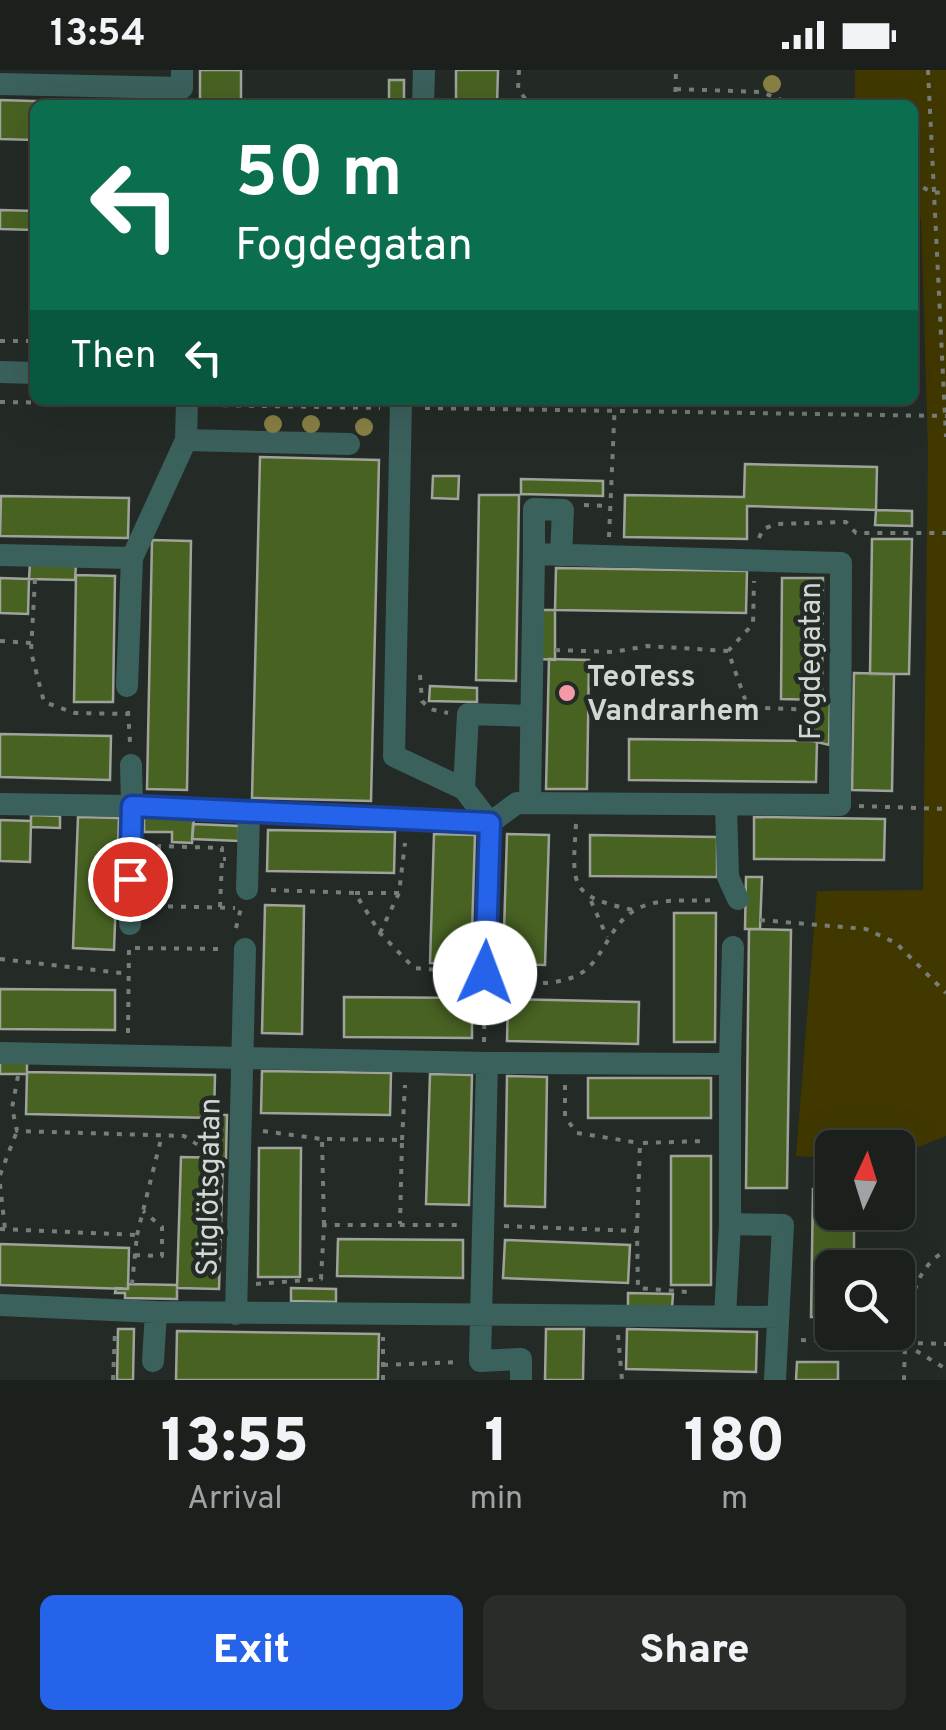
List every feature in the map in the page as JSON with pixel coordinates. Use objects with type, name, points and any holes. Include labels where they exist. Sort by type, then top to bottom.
[{"type":"street","points":[[0,84],[182,88],[182,70]]},
{"type":"street","points":[[423,100],[424,70]]},
{"type":"street","points":[[0,372],[30,373]]},
{"type":"street","points":[[127,686],[132,558],[186,440],[187,405]]},
{"type":"street","points":[[401,405],[394,756],[464,789],[490,823],[485,978]]},
{"type":"street","points":[[186,440],[349,444]]},
{"type":"street","points":[[530,803],[534,509],[562,510],[561,555]]},
{"type":"street","name":"Fogdegatan","points":[[534,554],[841,563],[840,805]]},
{"type":"street","points":[[0,555],[132,558]]},
{"type":"street","points":[[464,789],[468,714],[530,716]]},
{"type":"street","points":[[130,914],[131,765]]},
{"type":"street","points":[[0,804],[132,806],[490,823],[517,803],[840,805]]},
{"type":"street","points":[[726,805],[728,877],[738,899]]},
{"type":"street","points":[[246,889],[249,814]]},
{"type":"street","points":[[725,1305],[734,948]]},
{"type":"street","name":"Stiglötsgatan","points":[[236,1314],[245,949]]},
{"type":"street","name":"Stiglötsgatan","points":[[0,1053],[240,1061],[730,1064]]},
{"type":"street","points":[[485,1063],[480,1361],[521,1359],[520,1380]]},
{"type":"street","points":[[730,1224],[783,1225],[775,1380]]},
{"type":"street","name":"Stiglötsgatan","points":[[0,1305],[236,1314],[619,1314],[725,1305],[777,1328]]},
{"type":"street","points":[[154,1361],[156,1312]]},
{"type":"path","points":[[518,70],[518,89],[526,100]]},
{"type":"path","points":[[675,100],[676,70]]},
{"type":"path","points":[[928,70],[946,436]]},
{"type":"path","points":[[676,90],[761,92],[782,100]]},
{"type":"path","points":[[918,185],[933,192],[946,192]]},
{"type":"path","points":[[0,341],[30,341]]},
{"type":"path","points":[[0,402],[30,402]]},
{"type":"path","points":[[409,405],[945,416]]},
{"type":"path","points":[[608,556],[614,405]]},
{"type":"path","points":[[35,579],[31,643],[34,675],[44,702],[76,713],[128,714]]},
{"type":"path","points":[[0,642],[31,643]]},
{"type":"path","points":[[555,650],[612,652],[647,646],[728,652],[745,698],[762,708],[814,710]]},
{"type":"path","points":[[420,660],[422,701],[430,708],[468,714]]},
{"type":"path","points":[[127,686],[131,765]]},
{"type":"path","points":[[577,804],[576,882],[590,900],[607,937]]},
{"type":"path","points":[[840,805],[946,809]]},
{"type":"path","points":[[380,933],[399,893],[404,872],[406,822]]},
{"type":"path","points":[[157,906],[159,846],[222,848],[220,907]]},
{"type":"path","points":[[131,854],[158,854]]},
{"type":"path","points":[[222,858],[248,859]]},
{"type":"path","points":[[246,889],[399,893]]},
{"type":"path","points":[[356,893],[380,933],[414,968],[550,984],[588,968],[607,937],[633,910]]},
{"type":"path","points":[[590,900],[633,910],[666,901],[738,899]]},
{"type":"path","points":[[128,1058],[129,948],[245,949],[236,928],[241,908],[157,906],[130,914]]},
{"type":"path","points":[[760,920],[866,929],[896,943],[946,992]]},
{"type":"path","points":[[0,959],[128,974]]},
{"type":"path","points":[[485,978],[485,1063]]},
{"type":"path","points":[[400,1225],[406,1062]]},
{"type":"path","points":[[565,1063],[565,1117],[577,1133],[640,1143],[730,1141]]},
{"type":"path","points":[[0,1176],[17,1131],[12,1108],[18,1074]]},
{"type":"path","points":[[238,1130],[322,1139],[402,1140]]},
{"type":"path","points":[[17,1131],[184,1136],[210,1152]]},
{"type":"path","points":[[132,1284],[137,1235],[162,1135]]},
{"type":"path","points":[[236,1284],[322,1279],[322,1139]]},
{"type":"path","points":[[640,1143],[638,1288],[725,1305]]},
{"type":"path","points":[[0,1184],[2,1230],[137,1235]]},
{"type":"path","points":[[135,1256],[162,1256],[162,1227],[143,1211]]},
{"type":"path","points":[[324,1226],[637,1231]]},
{"type":"path","points":[[915,1297],[927,1260],[946,1251]]},
{"type":"path","points":[[113,1380],[116,1309]]},
{"type":"path","points":[[383,1312],[383,1380]]},
{"type":"path","points":[[619,1314],[622,1380]]},
{"type":"path","points":[[777,1328],[815,1333]]},
{"type":"path","points":[[915,1344],[946,1344]]},
{"type":"path","points":[[904,1380],[905,1350]]},
{"type":"path","points":[[915,1350],[946,1369]]},
{"type":"path","points":[[383,1365],[480,1361]]},
{"type":"shaded area","points":[[855,70],[946,70],[946,1136],[915,1148],[915,1130],[815,1130],[815,1157],[796,1156],[817,891],[923,890],[928,451],[918,213],[918,100],[855,100]]},
{"type":"building","points":[[200,70],[241,70],[241,100],[200,100]]},
{"type":"building","points":[[456,70],[498,70],[497,100],[456,100]]},
{"type":"building","points":[[389,80],[404,80],[404,100],[389,100]]},
{"type":"building","points":[[0,100],[30,101],[30,140],[0,139]]},
{"type":"building","points":[[0,210],[30,211],[30,230],[0,229]]},
{"type":"building","points":[[260,457],[379,460],[371,801],[252,798]]},
{"type":"building","points":[[745,464],[877,467],[876,510],[747,506],[747,539],[624,537],[625,495],[744,497]]},
{"type":"building","points":[[433,476],[459,476],[458,499],[432,498]]},
{"type":"building","points":[[521,479],[603,481],[603,496],[521,494]]},
{"type":"building","points":[[479,495],[519,495],[516,681],[476,680]]},
{"type":"building","points":[[1,496],[129,498],[128,538],[0,536]]},
{"type":"building","points":[[876,510],[912,511],[912,526],[875,525]]},
{"type":"building","points":[[872,539],[912,539],[909,674],[870,674]]},
{"type":"building","points":[[152,540],[191,541],[187,790],[147,789]]},
{"type":"building","points":[[30,563],[76,564],[75,580],[29,579]]},
{"type":"building","points":[[556,568],[747,571],[746,613],[555,610]]},
{"type":"building","points":[[76,575],[115,576],[113,702],[74,702]]},
{"type":"building","points":[[0,578],[29,579],[28,614],[0,613]]},
{"type":"building","points":[[782,578],[823,578],[822,700],[781,699]]},
{"type":"building","points":[[541,610],[555,610],[555,660],[540,659]]},
{"type":"building","points":[[549,659],[589,660],[587,789],[546,789]]},
{"type":"building","points":[[854,673],[894,674],[892,791],[852,790]]},
{"type":"building","points":[[430,686],[477,688],[477,702],[429,701]]},
{"type":"building","points":[[814,699],[830,700],[829,745],[813,741]]},
{"type":"building","points":[[0,734],[111,736],[110,780],[0,777]]},
{"type":"building","points":[[629,739],[817,741],[816,782],[629,780]]},
{"type":"building","points":[[31,815],[60,816],[60,828],[31,827]]},
{"type":"building","points":[[78,817],[119,818],[114,950],[73,948]]},
{"type":"building","points":[[144,817],[194,818],[192,843],[172,842],[172,832],[144,832]]},
{"type":"building","points":[[754,817],[885,819],[884,860],[754,859]]},
{"type":"building","points":[[0,820],[31,821],[30,862],[0,861]]},
{"type":"building","points":[[193,824],[239,826],[239,841],[192,839]]},
{"type":"building","points":[[268,830],[395,832],[394,873],[267,871]]},
{"type":"building","points":[[434,834],[475,835],[471,964],[430,963]]},
{"type":"building","points":[[507,834],[549,835],[545,965],[503,964]]},
{"type":"building","points":[[590,835],[717,837],[717,877],[590,876]]},
{"type":"building","points":[[746,877],[762,877],[760,929],[745,929]]},
{"type":"building","points":[[265,905],[304,906],[302,1034],[262,1033]]},
{"type":"building","points":[[674,913],[716,913],[715,1042],[674,1042]]},
{"type":"building","points":[[749,929],[791,930],[787,1188],[746,1188]]},
{"type":"building","points":[[0,989],[115,990],[115,1030],[0,1029]]},
{"type":"building","points":[[344,997],[472,998],[472,1038],[344,1037]]},
{"type":"building","points":[[508,999],[639,1002],[638,1044],[507,1041]]},
{"type":"building","points":[[0,1062],[27,1062],[27,1074],[0,1074]]},
{"type":"building","points":[[262,1071],[391,1073],[390,1115],[261,1113]]},
{"type":"building","points":[[27,1072],[215,1075],[214,1118],[26,1114]]},
{"type":"building","points":[[430,1074],[472,1075],[469,1205],[426,1204]]},
{"type":"building","points":[[507,1076],[547,1077],[545,1207],[505,1206]]},
{"type":"building","points":[[588,1078],[711,1078],[711,1118],[588,1118]]},
{"type":"building","points":[[214,1115],[227,1115],[226,1158],[210,1158]]},
{"type":"building","points":[[259,1148],[301,1148],[300,1277],[258,1277]]},
{"type":"building","points":[[671,1156],[711,1156],[711,1285],[671,1285]]},
{"type":"building","points":[[181,1157],[223,1158],[219,1289],[177,1288]]},
{"type":"building","points":[[815,1189],[815,1230],[854,1230],[854,1250],[815,1250],[815,1317],[811,1317]]},
{"type":"building","points":[[338,1239],[463,1240],[463,1278],[337,1276]]},
{"type":"building","points":[[505,1240],[630,1245],[628,1283],[503,1278]]},
{"type":"building","points":[[0,1244],[129,1248],[128,1289],[0,1285]]},
{"type":"building","points":[[128,1284],[177,1285],[177,1299],[125,1298],[125,1293],[115,1293],[116,1288],[128,1289]]},
{"type":"building","points":[[291,1288],[336,1289],[336,1302],[291,1301]]},
{"type":"building","points":[[628,1293],[673,1294],[672,1308],[628,1307]]},
{"type":"building","points":[[118,1329],[134,1329],[133,1380],[117,1380]]},
{"type":"building","points":[[546,1329],[584,1329],[583,1380],[545,1380]]},
{"type":"building","points":[[627,1329],[757,1332],[756,1372],[626,1369]]},
{"type":"building","points":[[177,1331],[379,1334],[378,1380],[176,1380]]},
{"type":"building","points":[[797,1362],[838,1362],[838,1380],[796,1380]]},
{"type":"place","name":"TeoTess Vandrarhem","points":[[567,693]]},
{"type":"route","points":[[130,879],[132,806],[490,823],[485,973]]}]
